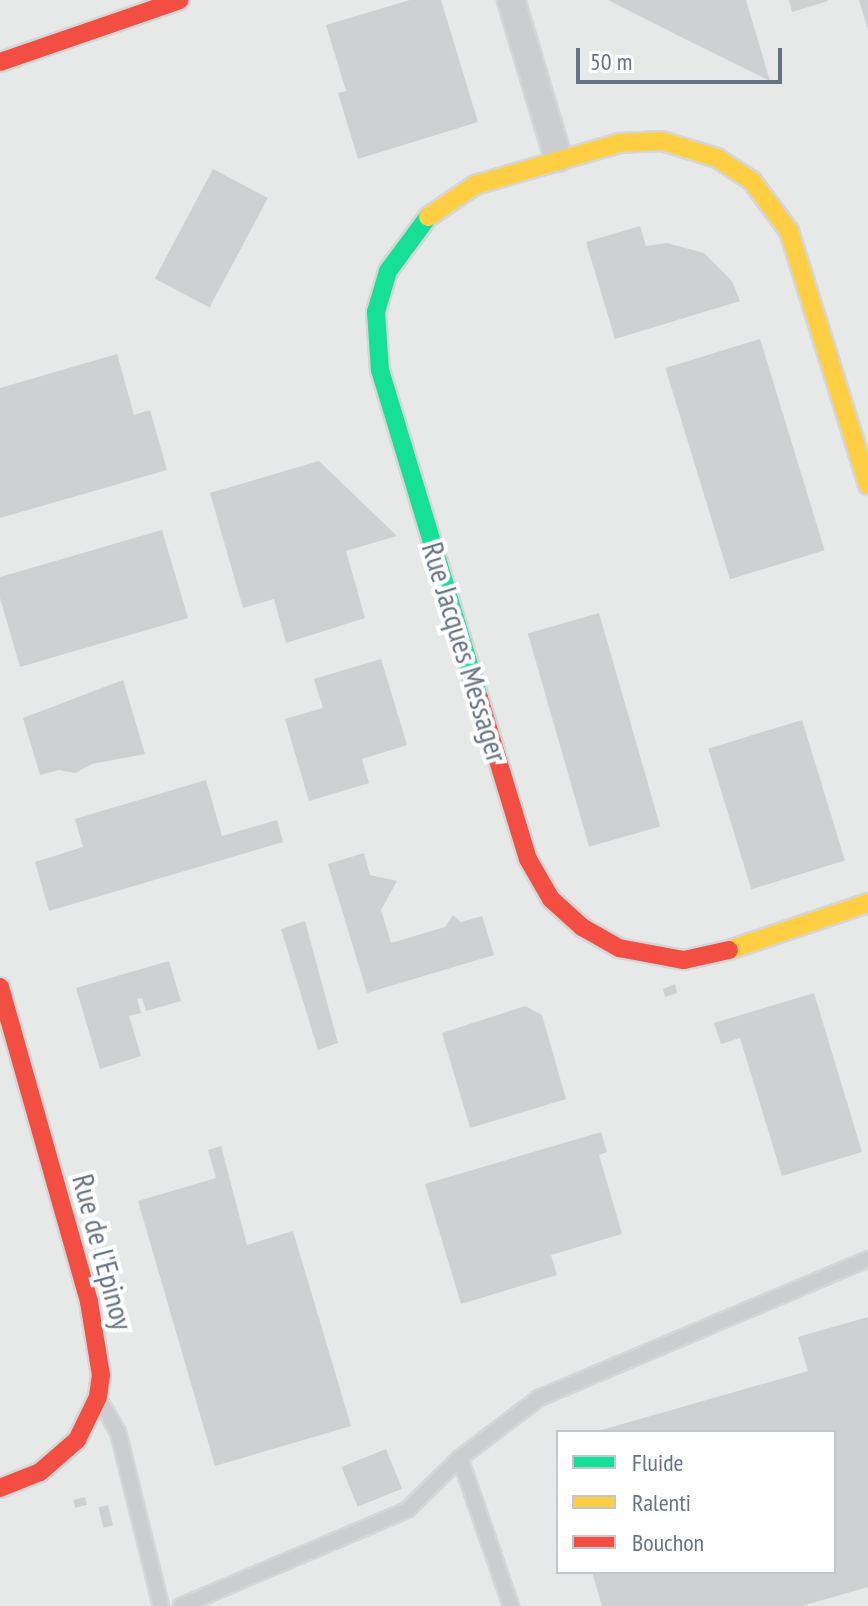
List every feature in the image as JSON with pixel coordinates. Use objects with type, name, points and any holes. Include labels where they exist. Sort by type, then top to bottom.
[{"type":"street","points":[[0,62],[180,0]]},
{"type":"street","points":[[511,0],[558,158]]},
{"type":"street","name":"Rue Jacques Messager","points":[[868,485],[789,231],[752,181],[717,158],[662,141],[620,143],[558,158],[475,185],[443,204],[400,251],[376,312],[380,370],[528,859],[551,899],[582,927],[619,948],[665,959],[721,953],[868,903]]},
{"type":"street","name":"Rue de l'Epinoy","points":[[0,987],[100,1347],[98,1397],[77,1440],[60,1459],[0,1488]]},
{"type":"lane","points":[[181,1606],[407,1510],[460,1458],[539,1398],[868,1259]]},
{"type":"lane","points":[[98,1397],[118,1432],[161,1606]]},
{"type":"lane","points":[[460,1458],[511,1606]]},
{"type":"shaded area","points":[[0,0],[868,0],[868,1606],[0,1606]]},
{"type":"building","points":[[410,0],[441,0],[478,122],[358,159],[338,93],[346,91],[326,25]]},
{"type":"building","points":[[608,0],[746,0],[770,81],[681,37]]},
{"type":"building","points":[[789,0],[828,0],[828,1],[792,12]]},
{"type":"building","points":[[859,0],[868,0],[868,27],[867,27]]},
{"type":"building","points":[[213,169],[268,198],[210,308],[155,278]]},
{"type":"building","points":[[640,226],[646,246],[667,243],[704,253],[732,281],[740,301],[615,339],[586,242]]},
{"type":"building","points":[[760,339],[825,550],[730,579],[665,368]]},
{"type":"building","points":[[117,354],[134,415],[150,410],[167,470],[0,518],[0,388]]},
{"type":"building","points":[[319,461],[397,536],[346,551],[365,618],[286,643],[274,599],[243,608],[210,493]]},
{"type":"building","points":[[162,530],[188,618],[20,667],[0,598],[0,577]]},
{"type":"building","points":[[599,613],[660,826],[589,847],[528,633]]},
{"type":"building","points":[[381,659],[407,745],[362,759],[369,783],[309,801],[285,719],[323,708],[314,679]]},
{"type":"building","points":[[123,680],[145,754],[92,764],[75,773],[59,770],[40,775],[23,718]]},
{"type":"building","points":[[802,720],[845,861],[751,889],[708,749]]},
{"type":"building","points":[[206,780],[222,836],[277,820],[283,842],[49,911],[35,862],[83,847],[75,819]]},
{"type":"building","points":[[364,853],[370,875],[397,881],[381,910],[391,943],[445,927],[453,915],[461,922],[482,916],[494,955],[367,993],[328,864]]},
{"type":"building","points":[[305,921],[338,1043],[318,1050],[281,929]]},
{"type":"building","points":[[169,961],[181,1001],[146,1011],[142,998],[137,999],[141,1013],[129,1016],[141,1056],[100,1069],[76,988]]},
{"type":"building","points":[[675,984],[677,993],[665,997],[663,989]]},
{"type":"building","points":[[814,993],[862,1152],[782,1176],[740,1038],[721,1044],[714,1023]]},
{"type":"building","points":[[525,1006],[542,1015],[566,1099],[470,1128],[442,1033]]},
{"type":"building","points":[[601,1132],[607,1152],[599,1155],[622,1234],[551,1255],[557,1275],[461,1304],[425,1184]]},
{"type":"building","points":[[221,1146],[247,1245],[293,1231],[351,1426],[215,1466],[138,1201],[216,1178],[208,1150]]},
{"type":"building","points":[[868,1317],[868,1587],[802,1606],[602,1606],[593,1574],[836,1574],[836,1430],[602,1430],[808,1371],[798,1337]]},
{"type":"building","points":[[386,1449],[402,1489],[358,1507],[341,1467]]},
{"type":"building","points":[[85,1497],[87,1505],[75,1508],[73,1500]]},
{"type":"building","points":[[108,1505],[113,1525],[103,1528],[98,1507]]},
{"type":"traffic: fast","points":[[428,217],[388,271],[376,312],[380,370],[479,698]]},
{"type":"traffic: slow","points":[[428,217],[475,185],[620,143],[662,141],[717,158],[752,181],[789,231],[868,485]]},
{"type":"traffic: slow","points":[[729,950],[868,903]]},
{"type":"traffic: jam","points":[[0,62],[180,0]]},
{"type":"traffic: jam","points":[[479,698],[528,859],[551,899],[582,927],[619,948],[684,960],[729,950]]},
{"type":"traffic: jam","points":[[0,987],[89,1302],[101,1375],[98,1397],[77,1440],[40,1472],[0,1488]]}]
